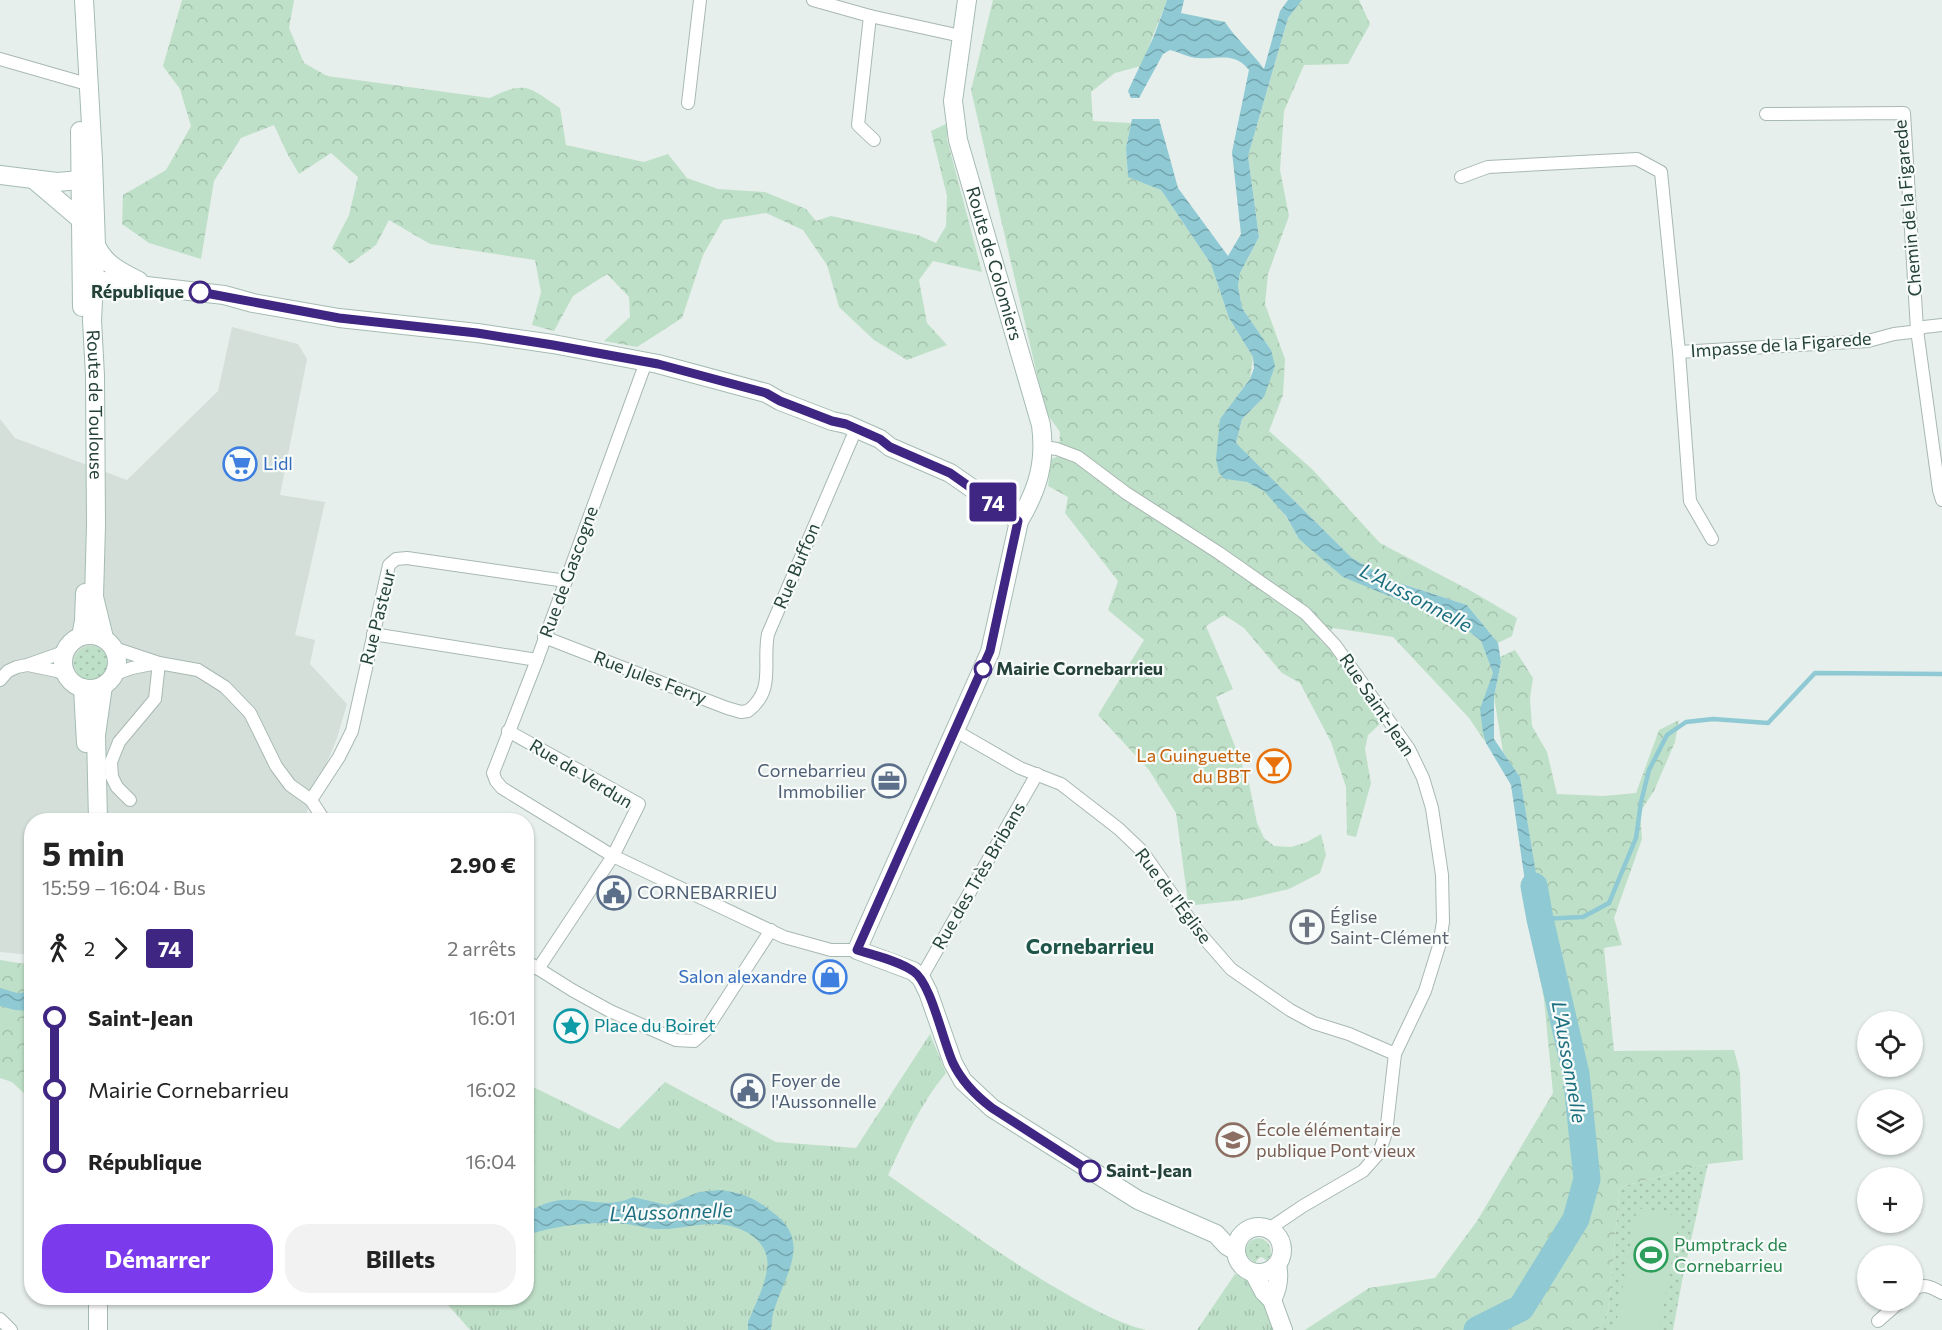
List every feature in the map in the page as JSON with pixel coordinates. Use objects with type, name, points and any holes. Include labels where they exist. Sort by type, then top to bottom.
[{"type":"street","name":"Route de Toulouse","points":[[81,636],[85,611],[84,566],[87,527],[86,372],[83,332],[93,160],[84,0]]},
{"type":"street","points":[[688,103],[700,0]]},
{"type":"street","points":[[813,0],[870,16],[962,36]]},
{"type":"street","name":"Route de Colomiers","points":[[857,950],[990,651],[1018,521],[1028,506],[1035,488],[1044,447],[1041,425],[958,140],[953,101],[967,0]]},
{"type":"street","points":[[870,16],[858,125],[874,140]]},
{"type":"street","name":"Route de Toulouse","points":[[84,27],[80,82],[80,180],[88,221],[96,245],[92,320],[95,376],[94,597],[109,643]]},
{"type":"street","points":[[0,59],[80,82]]},
{"type":"street","name":"Chemin de la Figarede","points":[[1766,114],[1904,113],[1917,330]]},
{"type":"street","name":"Impasse de la Figarede","points":[[1461,177],[1488,167],[1637,159],[1661,172],[1679,352],[1690,501],[1712,539]]},
{"type":"street","points":[[0,175],[57,182],[80,180]]},
{"type":"street","points":[[33,179],[88,221],[88,272],[94,280],[224,296],[339,318],[477,333],[646,362],[766,393],[780,401],[880,439],[890,447],[950,473],[1018,521]]},
{"type":"street","points":[[96,245],[99,254],[108,263],[148,285]]},
{"type":"street","name":"Impasse de la Figarede","points":[[1679,352],[1869,341],[1942,325]]},
{"type":"street","points":[[1917,330],[1942,500]]},
{"type":"street","name":"Rue de Gascogne","points":[[613,856],[502,788],[493,773],[537,660],[646,362]]},
{"type":"street","name":"Rue Buffon","points":[[755,706],[762,696],[768,677],[765,649],[768,634],[856,429]]},
{"type":"street","name":"Rue Saint-Jean","points":[[1044,447],[1058,449],[1078,457],[1126,493],[1219,553],[1305,613],[1335,645],[1409,749],[1423,778],[1432,808],[1441,866],[1443,922],[1439,946],[1425,991],[1395,1054],[1386,1133],[1379,1153],[1363,1171],[1269,1229]]},
{"type":"street","name":"Rue Pasteur","points":[[311,800],[339,757],[352,731],[389,565],[396,559],[407,558],[566,581]]},
{"type":"street","points":[[159,663],[132,668],[93,689],[83,688],[73,683],[63,668],[64,652],[71,642],[88,634],[159,663],[198,670],[225,687],[250,713],[276,766],[290,785],[311,800],[319,813]]},
{"type":"street","points":[[373,634],[537,660]]},
{"type":"street","name":"Rue Jules Ferry","points":[[544,637],[727,708],[741,712],[748,711],[755,706]]},
{"type":"street","points":[[98,813],[96,735],[109,680],[118,666],[109,643]]},
{"type":"street","points":[[0,680],[8,670],[64,652]]},
{"type":"street","points":[[130,800],[117,787],[112,777],[111,762],[119,742],[155,699],[159,663]]},
{"type":"street","points":[[27,665],[66,675]]},
{"type":"street","points":[[83,688],[87,813]]},
{"type":"street","name":"Rue de l'Église","points":[[954,730],[1020,768],[1061,784],[1086,802],[1142,850],[1197,930],[1231,969],[1290,1010],[1314,1023],[1349,1034],[1395,1054]]},
{"type":"street","name":"Rue de Verdun","points":[[508,731],[639,804],[613,856]]},
{"type":"street","name":"Rue des Très Bribans","points":[[921,978],[1037,774]]},
{"type":"street","points":[[538,969],[613,856],[784,937],[831,950],[857,950],[913,971],[921,978],[928,992],[953,1063],[963,1081],[977,1096],[1138,1200],[1216,1234],[1227,1246],[1236,1251]]},
{"type":"street","points":[[534,966],[610,1011],[652,1031],[676,1040],[694,1041],[706,1030],[771,930]]},
{"type":"street","points":[[1254,1273],[1262,1273],[1276,1266],[1282,1253],[1282,1245],[1275,1233],[1260,1226],[1243,1233],[1237,1241],[1236,1251],[1241,1264],[1254,1273],[1264,1292],[1272,1300],[1281,1326]]},
{"type":"street","points":[[1216,1234],[1243,1233]]},
{"type":"street","points":[[1272,1300],[1277,1289],[1279,1273],[1276,1266]]},
{"type":"street","points":[[1923,1286],[1942,1293]]},
{"type":"street","points":[[98,1305],[98,1330]]},
{"type":"street","points":[[1878,1321],[1889,1311]]},
{"type":"street","points":[[0,1319],[11,1330]]},
{"type":"shaded area","points":[[232,327],[298,344],[307,359],[280,495],[325,502],[295,635],[315,640],[310,664],[347,704],[337,738],[306,813],[24,813],[24,954],[0,952],[0,419],[15,438],[127,480],[218,391]]},
{"type":"green space","points":[[182,0],[294,0],[289,28],[304,63],[327,76],[490,98],[512,89],[527,88],[560,108],[566,145],[644,162],[668,154],[687,178],[718,189],[765,192],[806,209],[816,221],[831,216],[918,235],[936,243],[946,226],[947,196],[931,131],[950,122],[947,139],[982,272],[933,261],[919,280],[927,323],[947,345],[907,360],[874,340],[839,307],[827,265],[803,230],[766,213],[723,220],[703,255],[682,318],[637,347],[604,341],[630,317],[629,297],[607,274],[573,296],[554,331],[532,325],[541,292],[535,260],[430,244],[389,220],[376,245],[350,264],[332,248],[349,215],[358,177],[331,153],[299,174],[274,125],[241,138],[214,181],[201,259],[149,243],[122,224],[123,195],[166,170],[191,126],[180,89],[163,66]]},
{"type":"green space","points":[[993,0],[1167,0],[1141,66],[1115,73],[1091,92],[1093,121],[1131,123],[1126,148],[1128,176],[1161,190],[1211,264],[1229,318],[1253,357],[1250,379],[1220,419],[1225,479],[1249,483],[1265,492],[1278,506],[1299,539],[1462,626],[1481,641],[1493,673],[1481,709],[1486,743],[1469,718],[1393,637],[1333,628],[1320,640],[1331,650],[1382,722],[1368,735],[1365,749],[1371,783],[1356,837],[1347,835],[1346,787],[1331,742],[1300,683],[1282,673],[1244,628],[1224,615],[1206,626],[1233,689],[1216,697],[1249,783],[1257,823],[1264,838],[1274,846],[1291,847],[1321,834],[1326,855],[1320,873],[1289,889],[1242,900],[1195,905],[1188,902],[1176,813],[1149,770],[1098,715],[1144,640],[1108,610],[1118,581],[1065,513],[1068,497],[1048,486],[1051,459],[1059,456],[1060,432],[1047,414],[1041,392],[971,90]]},
{"type":"green space","points":[[1302,0],[1359,0],[1370,24],[1348,64],[1304,65],[1284,111],[1280,170],[1289,216],[1268,274],[1265,304],[1285,359],[1283,395],[1269,431],[1312,469],[1380,543],[1517,618],[1512,636],[1498,643],[1467,605],[1393,581],[1352,558],[1236,443],[1242,419],[1264,397],[1271,350],[1242,308],[1238,286],[1240,273],[1259,237],[1248,156],[1288,18]]},
{"type":"green space","points":[[91,646],[103,651],[108,663],[103,675],[91,680],[79,675],[74,663],[79,651]]},
{"type":"green space","points":[[1515,650],[1533,678],[1530,698],[1532,726],[1547,752],[1557,794],[1603,796],[1636,793],[1659,730],[1679,720],[1675,742],[1654,791],[1640,812],[1642,839],[1614,918],[1622,945],[1604,948],[1614,1051],[1734,1050],[1740,1073],[1743,1160],[1708,1164],[1620,1187],[1608,1311],[1598,1330],[1305,1330],[1369,1288],[1435,1278],[1477,1221],[1553,1093],[1544,999],[1531,935],[1531,923],[1543,922],[1520,777],[1503,752],[1494,697],[1500,657]]},
{"type":"green space","points":[[0,960],[24,964],[24,1093],[12,1082],[0,1078]]},
{"type":"green space","points":[[930,1034],[946,1073],[921,1109],[888,1175],[1040,1279],[1103,1314],[1146,1330],[470,1330],[448,1305],[534,1305],[534,1087],[619,1129],[665,1082],[776,1142],[856,1148]]},
{"type":"green space","points":[[1708,1164],[1673,1330],[1598,1330],[1608,1311],[1620,1187]]},
{"type":"green space","name":"Pumptrack de Cornebarrieu","points":[[1637,1208],[1680,1216],[1659,1330],[1615,1330]]},
{"type":"green space","points":[[1258,1238],[1268,1244],[1271,1255],[1267,1261],[1262,1257],[1255,1263],[1246,1255],[1246,1248],[1252,1240]]},
{"type":"green space","points":[[1235,1274],[1253,1282],[1262,1297],[1273,1330],[1197,1330]]},
{"type":"water","points":[[1167,0],[1184,0],[1181,13],[1225,22],[1264,69],[1280,11],[1288,0],[1302,0],[1288,18],[1248,156],[1259,237],[1240,273],[1238,286],[1242,308],[1271,350],[1275,366],[1264,397],[1242,419],[1236,443],[1352,558],[1393,581],[1467,605],[1498,643],[1501,662],[1494,697],[1494,739],[1520,777],[1544,922],[1531,923],[1511,785],[1486,743],[1483,733],[1480,709],[1493,673],[1481,641],[1462,626],[1343,577],[1299,539],[1286,516],[1264,491],[1247,482],[1225,479],[1219,473],[1216,459],[1220,419],[1250,379],[1254,368],[1253,357],[1229,318],[1211,264],[1161,190],[1128,177],[1126,148],[1132,119],[1159,119],[1178,188],[1228,256],[1241,234],[1232,152],[1249,70],[1238,60],[1232,58],[1195,58],[1170,50],[1163,54],[1139,98],[1131,98],[1128,91],[1154,36]]},
{"type":"water","points":[[0,988],[24,992],[24,1011],[0,1006]]},
{"type":"water","points":[[720,1190],[747,1196],[771,1211],[791,1233],[793,1256],[774,1310],[771,1330],[748,1330],[748,1322],[766,1277],[767,1260],[760,1243],[745,1231],[727,1225],[710,1224],[658,1229],[601,1223],[563,1226],[534,1233],[534,1209],[553,1201],[615,1202],[633,1197],[667,1205],[699,1192]]},
{"type":"waterway","points":[[1540,919],[1583,917],[1609,903],[1636,838],[1641,802],[1649,770],[1667,735],[1686,722],[1713,719],[1768,723],[1815,673],[1942,674]]},
{"type":"waterway","name":"L'Aussonnelle","points":[[1477,1330],[1521,1308],[1576,1219],[1587,1179],[1576,1074],[1534,886]]},
{"type":"bus line","name":"74","points":[[200,292],[339,318],[477,333],[553,345],[658,364],[766,393],[780,401],[846,424],[880,439],[890,447],[950,473],[1018,521],[990,651],[857,950],[913,971],[921,978],[953,1063],[963,1081],[992,1108],[1090,1171]]},
{"type":"place","name":"République","points":[[200,292]]},
{"type":"place","name":"Lidl","points":[[240,464]]},
{"type":"place","name":"Mairie Cornebarrieu","points":[[983,669]]},
{"type":"place","name":"La Guinguette du BBT","points":[[1274,766]]},
{"type":"place","name":"Cornebarrieu Immobilier","points":[[889,781]]},
{"type":"place","name":"CORNEBARRIEU","points":[[614,893]]},
{"type":"place","name":"Église Saint-Clément","points":[[1307,927]]},
{"type":"place","name":"Salon alexandre","points":[[830,977]]},
{"type":"place","name":"Place du Boiret","points":[[571,1026]]},
{"type":"place","name":"Foyer de l'Aussonnelle","points":[[748,1091]]},
{"type":"place","name":"École élémentaire publique Pont vieux","points":[[1233,1140]]},
{"type":"place","name":"Saint-Jean","points":[[1090,1171]]},
{"type":"place","name":"Pumptrack de Cornebarrieu","points":[[1651,1255]]},
{"type":"district","name":"Cornebarrieu","points":[[1090,947]]}]
